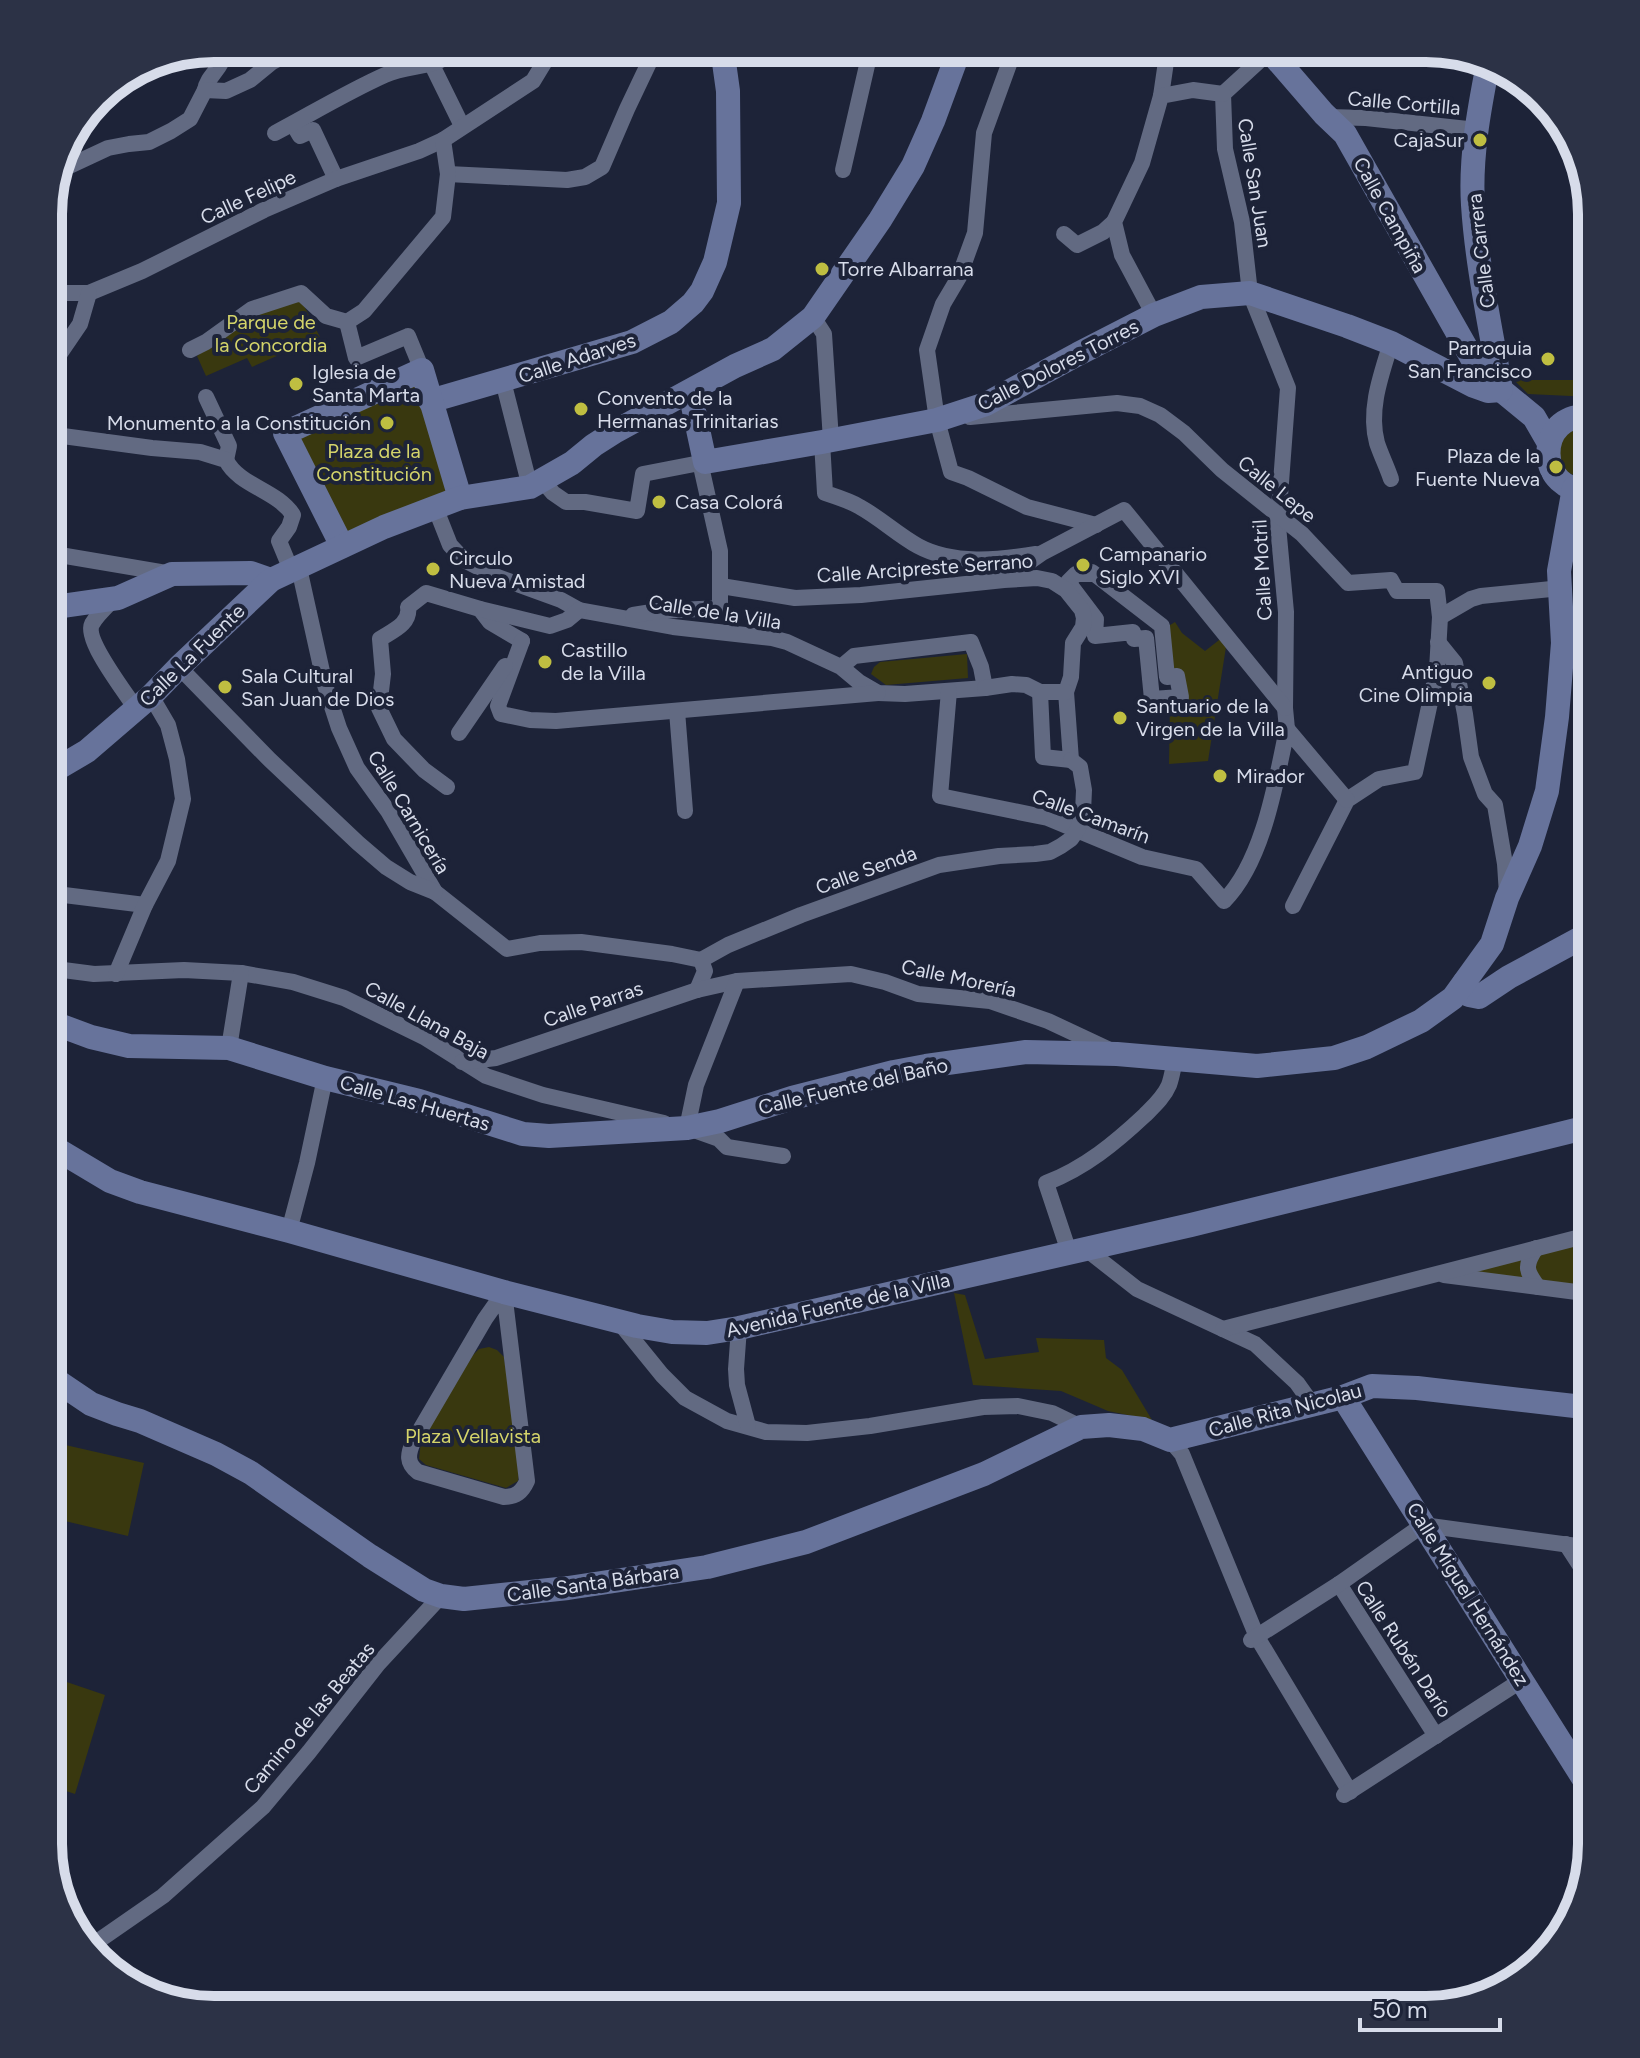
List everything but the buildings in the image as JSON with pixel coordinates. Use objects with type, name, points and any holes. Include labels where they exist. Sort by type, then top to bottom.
[{"type":"street","points":[[70,166],[108,148],[149,142],[190,119],[206,83],[223,62]]},
{"type":"street","points":[[205,90],[226,91],[250,80],[272,62]]},
{"type":"street","points":[[275,133],[387,74],[439,62]]},
{"type":"street","name":"Calle Felipe","points":[[62,293],[89,293],[142,271],[264,210],[336,179],[443,140],[533,81],[545,62]]},
{"type":"street","points":[[448,174],[567,180],[585,177],[602,167],[649,62]]},
{"type":"street","name":"Calle Adarves","points":[[430,401],[632,342],[671,322],[693,303],[715,262],[729,203],[728,91],[724,62]]},
{"type":"street","points":[[843,170],[867,62]]},
{"type":"street","points":[[422,370],[285,433],[342,546],[460,498],[537,483],[572,463],[616,431],[735,366],[773,349],[813,317],[880,220],[913,166],[955,62]]},
{"type":"street","points":[[1010,62],[984,133],[975,233],[959,277],[943,304],[927,350],[937,420],[951,472],[1027,507],[1096,525]]},
{"type":"street","points":[[1064,234],[1077,245],[1103,232],[1114,222],[1142,163],[1161,96],[1166,62]]},
{"type":"street","name":"Calle San Juan","points":[[1250,293],[1242,222],[1225,149],[1223,94],[1256,62]]},
{"type":"street","name":"Calle Campiña","points":[[1279,62],[1345,134],[1473,360],[1501,390]]},
{"type":"street","points":[[432,65],[462,126]]},
{"type":"street","name":"Calle Carrera","points":[[1486,75],[1477,130],[1473,204],[1501,390]]},
{"type":"street","points":[[1161,96],[1193,90],[1223,94]]},
{"type":"street","name":"Calle Cortilla","points":[[1328,117],[1477,130]]},
{"type":"street","points":[[293,124],[300,136],[313,130],[336,179]]},
{"type":"street","points":[[190,350],[252,309],[301,293],[326,316],[347,322],[364,311],[443,217],[448,174],[443,140]]},
{"type":"street","points":[[1114,222],[1122,255],[1154,315]]},
{"type":"street","points":[[62,350],[80,324],[89,293]]},
{"type":"street","name":"Calle Dolores Torres","points":[[537,483],[547,486],[566,502],[637,511],[643,474],[937,420],[986,404],[1154,315],[1201,297],[1250,293],[1391,343],[1474,386],[1488,391],[1501,390]]},
{"type":"street","name":"Calle Motril","points":[[1224,901],[1246,872],[1262,830],[1272,802],[1287,729],[1286,612],[1277,515],[1288,388],[1250,293]]},
{"type":"street","points":[[813,317],[824,334],[825,493],[858,505],[918,546],[950,557],[1001,559],[1042,553]]},
{"type":"street","points":[[347,322],[356,358],[408,336],[422,370],[460,498]]},
{"type":"street","points":[[1391,343],[1375,392],[1376,440],[1391,479]]},
{"type":"street","points":[[503,381],[537,483]]},
{"type":"street","points":[[1501,390],[1555,433]]},
{"type":"street","points":[[620,617],[658,611],[720,608],[718,535],[690,392]]},
{"type":"street","points":[[206,397],[229,446],[226,464],[286,505],[314,490]]},
{"type":"street","name":"Calle Lepe","points":[[937,420],[1117,403],[1140,406],[1160,415],[1184,433],[1222,470],[1302,534],[1348,583],[1391,580],[1397,591],[1437,591],[1440,617]]},
{"type":"street","points":[[1578,417],[1571,418],[1555,433],[1547,454],[1555,475],[1564,483],[1578,487]]},
{"type":"street","points":[[62,436],[200,452],[226,460]]},
{"type":"street","name":"Calle Carnicería","points":[[286,505],[293,515],[279,541],[339,728],[357,768],[388,811],[435,892],[507,949],[540,943],[581,942],[701,960]]},
{"type":"street","name":"Calle de la Villa","points":[[435,507],[450,545],[464,560],[495,576],[561,600],[579,610],[673,627],[787,642],[841,667],[878,693]]},
{"type":"street","points":[[1293,906],[1347,800],[1379,779],[1415,772],[1437,670],[1440,617],[1471,599],[1560,580],[1578,508]]},
{"type":"street","name":"Calle Motril","points":[[1004,580],[1042,553],[1124,510],[1285,708]]},
{"type":"street","name":"Calle La Fuente","points":[[62,766],[87,751],[144,702],[287,572],[342,546]]},
{"type":"street","points":[[62,555],[172,574],[287,572]]},
{"type":"street","points":[[1092,572],[1162,626],[1167,677],[1177,676],[1181,697],[1152,699],[1146,638],[1134,639],[1133,632],[1095,636],[1096,619],[1068,582],[1076,574],[1092,572]]},
{"type":"street","points":[[62,606],[114,599],[172,574]]},
{"type":"street","name":"Calle Arcipreste Serrano","points":[[721,586],[795,598],[861,595],[1004,580],[1037,578],[1052,581],[1066,590],[1082,610],[1084,618],[1083,627],[1073,643],[1071,677],[1066,692]]},
{"type":"street","name":"Calle Fuente del Baño","points":[[687,1128],[792,1098],[926,1066],[1026,1052],[1117,1054],[1257,1066],[1334,1058],[1367,1047],[1421,1021],[1453,998],[1492,944],[1507,898],[1530,846],[1547,791],[1557,717],[1563,643],[1560,580]]},
{"type":"street","points":[[447,787],[424,770],[394,739],[379,708],[383,674],[380,639],[405,622],[408,607],[426,593],[550,626],[567,620],[579,610]]},
{"type":"street","points":[[114,599],[92,624],[90,634],[101,656],[168,725],[183,799],[168,861],[145,905],[116,974]]},
{"type":"street","points":[[480,609],[490,622],[522,641]]},
{"type":"street","points":[[522,641],[498,706],[501,714],[556,721],[878,693],[905,694],[1026,685],[1040,692],[1066,692],[1071,760]]},
{"type":"street","points":[[459,733],[522,641]]},
{"type":"street","points":[[841,667],[854,656],[971,642],[985,688]]},
{"type":"street","points":[[1438,642],[1455,663],[1471,757],[1485,794],[1495,805],[1507,898]]},
{"type":"street","points":[[179,667],[270,760],[358,843],[386,867],[410,882],[435,892]]},
{"type":"street","name":"Calle Camarín","points":[[949,691],[940,796],[1048,818],[1142,857],[1196,869],[1224,901]]},
{"type":"street","points":[[1040,692],[1043,757],[1071,760],[1080,767],[1084,790],[1078,829]]},
{"type":"street","points":[[677,711],[685,811]]},
{"type":"street","points":[[1287,729],[1347,800]]},
{"type":"street","name":"Calle Senda","points":[[701,960],[728,945],[801,915],[939,865],[1050,852],[1071,839],[1078,829]]},
{"type":"street","points":[[62,895],[145,905]]},
{"type":"street","points":[[1464,983],[1469,995],[1479,997],[1578,940]]},
{"type":"street","points":[[697,990],[705,971],[701,960]]},
{"type":"street","name":"Calle Llana Baja","points":[[62,970],[94,974],[184,970],[241,973],[293,982],[344,998],[424,1037],[486,1076],[543,1095],[687,1128]]},
{"type":"street","points":[[229,1048],[241,973]]},
{"type":"street","name":"Calle Morería","points":[[737,981],[851,974],[918,994],[990,1001],[1048,1021],[1117,1054]]},
{"type":"street","points":[[687,1128],[696,1085],[737,981]]},
{"type":"street","name":"Calle Parras","points":[[462,1062],[496,1058],[697,990],[737,981]]},
{"type":"street","name":"Calle Las Huertas","points":[[62,1026],[129,1046],[229,1048],[325,1078],[419,1101],[523,1134],[549,1136],[687,1128],[719,1139],[727,1147],[783,1156]]},
{"type":"street","points":[[1175,1060],[1169,1085],[1161,1098],[1130,1129],[1083,1166],[1046,1183],[1077,1251],[1137,1289],[1255,1344],[1297,1383],[1312,1404]]},
{"type":"street","points":[[289,1231],[325,1078]]},
{"type":"street","name":"Avenida Fuente de la Villa","points":[[62,1153],[110,1181],[140,1192],[618,1321],[672,1332],[707,1333],[1191,1225],[1578,1129]]},
{"type":"street","points":[[1223,1329],[1578,1238]]},
{"type":"street","points":[[1536,1248],[1528,1259],[1527,1268],[1538,1287]]},
{"type":"street","points":[[1434,1274],[1578,1292]]},
{"type":"street","points":[[504,1292],[527,1481],[523,1489],[511,1497],[418,1472],[411,1465],[408,1454],[485,1319],[504,1292]]},
{"type":"street","points":[[618,1321],[685,1398],[719,1417],[766,1432],[807,1433],[983,1407],[1018,1406],[1052,1413],[1081,1427]]},
{"type":"street","points":[[739,1328],[737,1385],[748,1426]]},
{"type":"street","name":"Calle Santa Bárbara","points":[[62,1384],[91,1404],[194,1444],[251,1473],[424,1590],[464,1599],[568,1588],[707,1567],[806,1542],[984,1474],[1081,1427],[1109,1425],[1143,1429],[1170,1440]]},
{"type":"street","name":"Calle Rita Nicolau","points":[[1170,1440],[1343,1397],[1372,1386],[1417,1388],[1578,1406]]},
{"type":"street","name":"Calle Miguel Hernández","points":[[1343,1397],[1578,1770]]},
{"type":"street","points":[[1170,1440],[1182,1454],[1254,1639],[1347,1794],[1522,1680]]},
{"type":"street","points":[[1254,1639],[1423,1525],[1578,1546]]},
{"type":"street","points":[[1566,1544],[1578,1562]]},
{"type":"street","name":"Calle Rubén Darío","points":[[1339,1584],[1436,1736]]},
{"type":"street","name":"Camino de las Beatas","points":[[97,1942],[163,1896],[263,1807],[378,1664],[441,1596]]},
{"type":"green space","name":"Parque de la Concordia","points":[[301,300],[320,337],[252,367],[247,358],[206,376],[197,356],[245,319]]},
{"type":"green space","name":"Plaza de la Constitución","points":[[422,370],[460,498],[342,546],[285,433]]},
{"type":"green space","points":[[1514,380],[1578,380],[1578,396],[1528,394]]},
{"type":"green space","points":[[1578,428],[1578,477],[1563,470],[1558,445],[1567,430]]},
{"type":"green space","points":[[1175,622],[1182,633],[1205,651],[1223,637],[1226,647],[1208,761],[1169,764],[1170,702],[1186,700],[1171,671],[1167,627]]},
{"type":"green space","points":[[967,654],[968,678],[886,685],[871,674],[880,662]]},
{"type":"green space","points":[[1578,1244],[1578,1286],[1465,1274]]},
{"type":"green space","points":[[954,1293],[965,1295],[985,1359],[1039,1352],[1036,1338],[1104,1340],[1106,1358],[1122,1370],[1152,1420],[1108,1411],[1061,1391],[973,1385]]},
{"type":"green space","name":"Plaza Vellavista","points":[[489,1347],[504,1357],[520,1468],[518,1481],[506,1488],[426,1465],[419,1459],[421,1440],[473,1355],[479,1349]]},
{"type":"green space","points":[[62,1444],[144,1463],[128,1536],[62,1520]]},
{"type":"green space","points":[[62,1680],[105,1695],[75,1794],[62,1790]]},
{"type":"place","name":"CajaSur","points":[[1480,140]]},
{"type":"place","name":"Torre Albarrana","points":[[822,269]]},
{"type":"place","name":"Parroquia San Francisco","points":[[1548,359]]},
{"type":"place","name":"Iglesia de Santa Marta","points":[[296,384]]},
{"type":"place","name":"Convento de la Hermanas Trinitarias","points":[[581,409]]},
{"type":"place","name":"Monumento a la Constitución","points":[[387,423]]},
{"type":"place","name":"Plaza de la Fuente Nueva","points":[[1556,467]]},
{"type":"place","name":"Casa Colorá","points":[[659,502]]},
{"type":"place","name":"Campanario Siglo XVI","points":[[1083,565]]},
{"type":"place","name":"Circulo Nueva Amistad","points":[[433,569]]},
{"type":"place","name":"Castillo de la Villa","points":[[545,662]]},
{"type":"place","name":"Antiguo Cine Olimpia","points":[[1489,683]]},
{"type":"place","name":"Sala Cultural San Juan de Dios","points":[[225,687]]},
{"type":"place","name":"Santuario de la Virgen de la Villa","points":[[1120,718]]},
{"type":"place","name":"Mirador","points":[[1220,776]]}]
